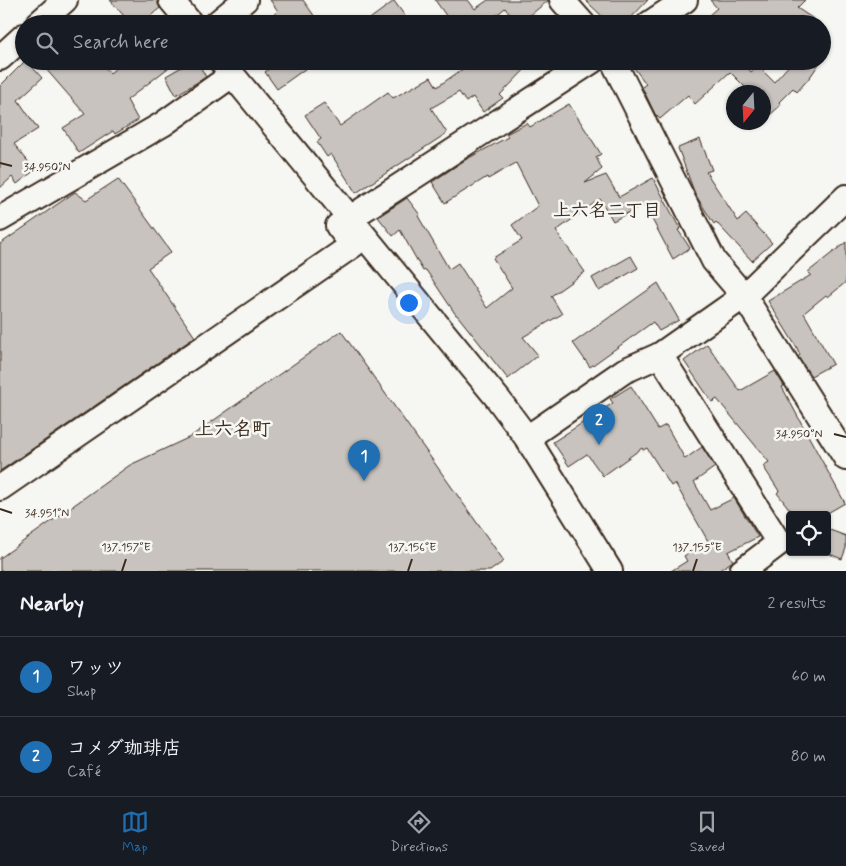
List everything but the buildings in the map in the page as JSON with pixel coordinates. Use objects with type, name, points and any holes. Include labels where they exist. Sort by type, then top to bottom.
[{"type":"street","points":[[48,15],[66,0]]},
{"type":"street","points":[[171,0],[184,15]]},
{"type":"street","points":[[227,15],[245,0]]},
{"type":"street","points":[[562,0],[575,15]]},
{"type":"street","points":[[662,15],[685,0]]},
{"type":"street","points":[[0,58],[15,44]]},
{"type":"street","points":[[0,219],[163,124],[225,70]]},
{"type":"street","points":[[229,70],[351,218],[527,438],[610,571]]},
{"type":"street","points":[[0,488],[353,245],[338,226],[578,70]]},
{"type":"street","points":[[618,70],[714,261],[744,296],[846,458]]},
{"type":"street","points":[[527,438],[624,371],[660,355],[744,296],[846,197]]},
{"type":"street","points":[[660,355],[779,543],[742,571]]},
{"type":"place","name":"コメダ珈琲店","points":[[599,445]]},
{"type":"place","name":"ワッツ","points":[[364,481]]},
{"type":"district","name":"上六名二丁目","points":[[607,211]]},
{"type":"district","name":"上六名町","points":[[233,429]]}]
